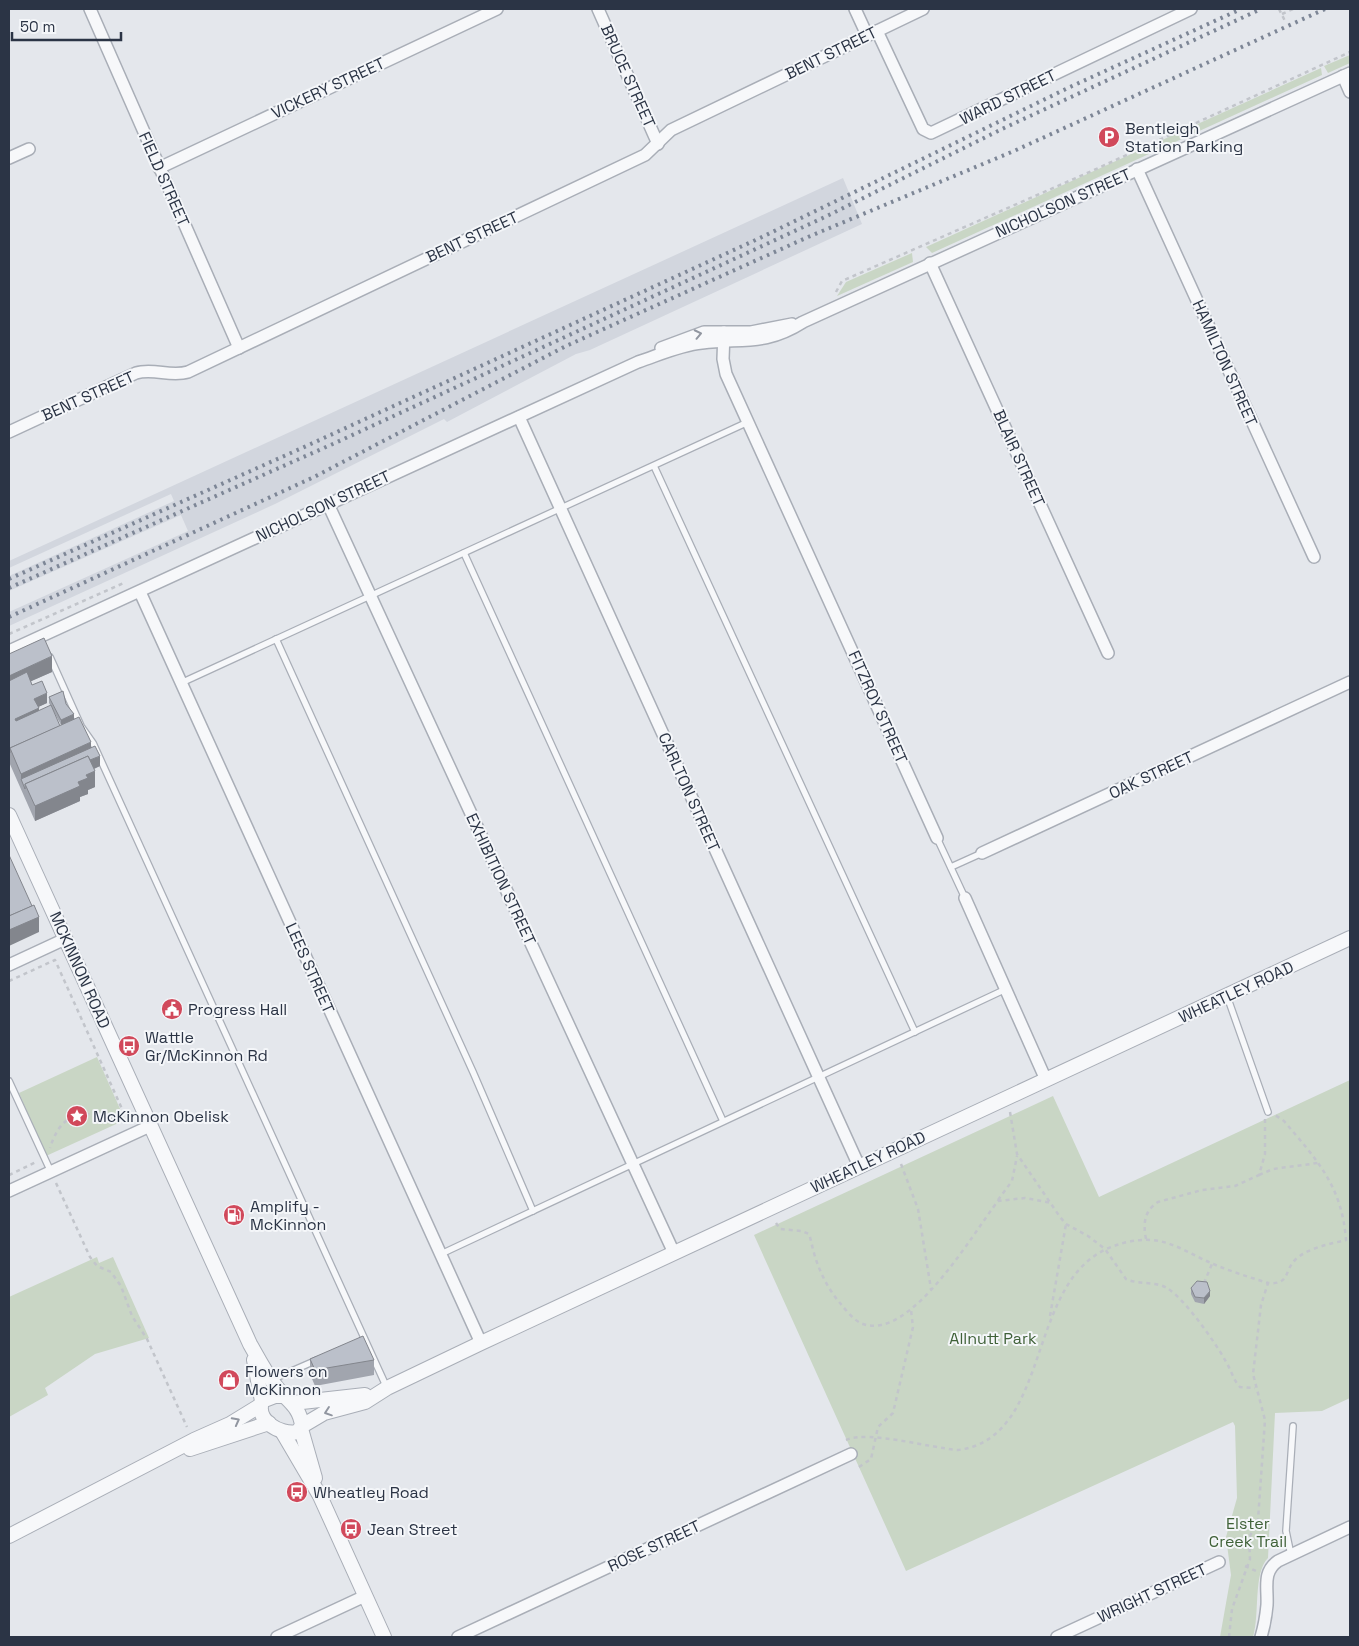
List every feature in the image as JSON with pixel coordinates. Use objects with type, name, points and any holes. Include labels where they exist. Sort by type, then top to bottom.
[{"type":"street","name":"FIELD STREET","points":[[90,9],[239,348]]},
{"type":"street","name":"VICKERY STREET","points":[[159,168],[497,9]]},
{"type":"street","name":"BRUCE STREET","points":[[598,9],[658,144]]},
{"type":"street","name":"WARD STREET","points":[[855,9],[872,33],[923,129],[931,133],[1191,9]]},
{"type":"street","name":"BENT STREET","points":[[9,432],[136,373],[149,371],[182,374],[239,348],[645,155],[671,130],[923,9]]},
{"type":"street","points":[[1346,75],[1350,92]]},
{"type":"street","name":"NICHOLSON STREET","points":[[9,651],[42,640],[140,592],[638,362],[658,350],[692,335],[724,337],[803,322],[1346,75]]},
{"type":"street","points":[[9,158],[29,149]]},
{"type":"street","name":"HAMILTON STREET","points":[[1137,169],[1314,557]]},
{"type":"street","name":"BLAIR STREET","points":[[930,263],[1108,653]]},
{"type":"street","name":"FITZROY STREET","points":[[724,337],[723,359],[726,374],[937,838]]},
{"type":"street","name":"CARLTON STREET","points":[[519,417],[859,1166]]},
{"type":"street","name":"EXHIBITION STREET","points":[[328,504],[674,1253]]},
{"type":"street","name":"LEES STREET","points":[[140,592],[481,1343]]},
{"type":"street","name":"OAK STREET","points":[[982,853],[1350,682]]},
{"type":"street","name":"MCKINNON ROAD","points":[[9,815],[250,1344],[271,1380],[288,1400]]},
{"type":"street","name":"FITZROY STREET","points":[[965,898],[1046,1080]]},
{"type":"street","name":"WHEATLEY ROAD","points":[[302,1427],[324,1414],[365,1402],[387,1388],[481,1343],[1350,938]]},
{"type":"street","points":[[9,965],[65,939]]},
{"type":"street","points":[[9,1191],[150,1126]]},
{"type":"street","name":"MCKINNON ROAD","points":[[250,1344],[261,1403]]},
{"type":"street","name":"WHEATLEY ROAD","points":[[288,1400],[361,1396],[387,1388]]},
{"type":"street","points":[[9,1536],[194,1440],[230,1424],[275,1396],[288,1400],[299,1411],[320,1496]]},
{"type":"street","points":[[261,1403],[269,1423],[275,1429],[283,1433],[297,1432],[302,1427]]},
{"type":"street","points":[[161,1458],[269,1423]]},
{"type":"street","points":[[283,1433],[320,1496],[384,1637]]},
{"type":"street","name":"ROSE STREET","points":[[458,1637],[850,1454]]},
{"type":"street","points":[[1261,1637],[1267,1604],[1268,1572],[1274,1564],[1350,1527]]},
{"type":"street","name":"WRIGHT STREET","points":[[1057,1637],[1220,1562]]},
{"type":"street","points":[[277,1637],[365,1596]]},
{"type":"lane","points":[[181,683],[748,422]]},
{"type":"lane","points":[[654,466],[915,1032]]},
{"type":"lane","points":[[464,553],[723,1121]]},
{"type":"lane","points":[[276,640],[473,1072],[533,1211]]},
{"type":"lane","points":[[47,650],[81,726],[93,743],[387,1388]]},
{"type":"lane","name":"FITZROY STREET","points":[[937,838],[965,898]]},
{"type":"lane","name":"OAK STREET","points":[[951,868],[982,853]]},
{"type":"lane","points":[[441,1254],[1006,989]]},
{"type":"lane","points":[[1228,996],[1268,1112]]},
{"type":"lane","points":[[9,1080],[51,1172]]},
{"type":"lane","points":[[271,1380],[321,1358]]},
{"type":"lane","points":[[1291,1555],[1286,1531],[1293,1426]]},
{"type":"path","points":[[1279,9],[1286,23]]},
{"type":"path","points":[[1282,14],[1293,9]]},
{"type":"path","points":[[842,281],[1094,170],[1350,52]]},
{"type":"path","points":[[9,981],[55,960],[127,1120],[85,1113],[71,1117],[59,1127],[53,1139],[50,1156],[9,1175]]},
{"type":"path","points":[[776,1223],[780,1229],[802,1231],[809,1234],[818,1265],[826,1283],[840,1303],[860,1322],[869,1325],[898,1318],[911,1310],[931,1290],[1012,1181],[1017,1154],[1008,1097]]},
{"type":"path","points":[[1259,1175],[1265,1154],[1263,1127],[1268,1112],[1284,1121],[1330,1177],[1343,1210],[1346,1240]]},
{"type":"path","points":[[1017,1154],[1066,1224],[1088,1236],[1105,1249],[1126,1280],[1156,1284],[1171,1291],[1213,1342],[1232,1370],[1240,1387],[1255,1388]]},
{"type":"path","points":[[1146,1240],[1144,1220],[1152,1205],[1158,1202],[1202,1190],[1234,1186],[1273,1169],[1319,1163]]},
{"type":"path","points":[[901,1164],[918,1209],[931,1290]]},
{"type":"path","points":[[51,1172],[90,1257],[97,1266],[111,1272],[121,1286],[132,1316],[147,1339],[194,1440]]},
{"type":"path","points":[[998,1201],[1025,1198],[1052,1204]]},
{"type":"path","points":[[1050,1319],[1066,1224]]},
{"type":"path","points":[[846,1440],[856,1437],[958,1450],[966,1449],[988,1439],[1006,1422],[1025,1389],[1050,1319],[1074,1274],[1105,1249],[1124,1243],[1146,1240],[1171,1245],[1212,1264],[1268,1283],[1279,1282],[1284,1279],[1296,1259],[1304,1254],[1346,1240],[1350,1233]]},
{"type":"path","points":[[1203,1284],[1212,1264]]},
{"type":"path","points":[[1229,1637],[1232,1609],[1247,1566],[1249,1538],[1258,1520],[1264,1456],[1264,1420],[1253,1374],[1254,1351],[1261,1305],[1268,1283]]},
{"type":"path","points":[[859,1467],[871,1459],[878,1427],[893,1413],[913,1327],[911,1310]]},
{"type":"shaded area","points":[[843,178],[862,224],[590,350],[576,354],[447,422],[444,419],[275,504],[9,626],[9,612],[188,531],[181,515],[9,591],[9,576],[174,501],[171,494],[9,568],[9,561]]},
{"type":"green space","points":[[1350,55],[1350,63],[1328,73],[1324,66]]},
{"type":"green space","points":[[1321,68],[1322,75],[932,253],[926,247]]},
{"type":"green space","points":[[912,253],[913,262],[837,296],[846,282]]},
{"type":"green space","points":[[97,1057],[125,1120],[46,1156],[19,1093]]},
{"type":"green space","name":"Allnutt Park","points":[[1350,1080],[1350,1398],[1322,1411],[1275,1413],[1268,1558],[1260,1573],[1253,1637],[1220,1637],[1231,1575],[1226,1537],[1237,1498],[1235,1426],[1233,1422],[906,1571],[754,1235],[1053,1096],[1099,1197]]},
{"type":"green space","points":[[97,1257],[99,1263],[113,1257],[149,1338],[95,1354],[45,1388],[48,1395],[9,1417],[9,1297]]},
{"type":"building","points":[[44,638],[52,656],[9,676],[9,654]]},
{"type":"building","points":[[27,672],[32,685],[42,681],[47,693],[34,699],[39,708],[15,719],[16,721],[51,705],[60,726],[10,748],[10,753],[9,681]]},
{"type":"building","points":[[63,691],[66,704],[74,714],[61,720],[49,697]]},
{"type":"building","points":[[79,717],[91,742],[21,774],[10,748]]},
{"type":"building","points":[[95,746],[100,756],[90,760],[88,756],[25,784],[25,789],[21,779]]},
{"type":"building","points":[[88,756],[95,771],[86,775],[88,778],[78,782],[80,786],[35,806],[25,784]]},
{"type":"building","points":[[9,855],[32,906],[9,916]]},
{"type":"building","points":[[34,905],[39,917],[9,930],[9,916]]},
{"type":"building","points":[[1197,1281],[1207,1282],[1210,1291],[1204,1298],[1195,1297],[1191,1288]]},
{"type":"building","points":[[363,1336],[374,1360],[315,1370],[310,1359]]},
{"type":"railway","points":[[9,579],[302,448],[760,238],[1070,87],[1241,9]]},
{"type":"railway","points":[[9,588],[335,443],[719,266],[827,216],[1002,129],[1261,9]]},
{"type":"railway","points":[[9,617],[314,477],[566,346],[808,237],[1014,151],[1325,9]]},
{"type":"place","name":"Bentleigh Station Parking","points":[[1109,137]]},
{"type":"place","name":"Progress Hall","points":[[172,1009]]},
{"type":"place","name":"Wattle Gr/McKinnon Rd","points":[[129,1046]]},
{"type":"place","name":"McKinnon Obelisk","points":[[77,1116]]},
{"type":"place","name":"Amplify - McKinnon","points":[[234,1215]]},
{"type":"place","name":"Flowers on McKinnon","points":[[229,1380]]},
{"type":"place","name":"Wheatley Road","points":[[297,1492]]},
{"type":"place","name":"Jean Street","points":[[351,1529]]},
{"type":"park label","name":"Elster Creek Trail","points":[[1248,1532]]}]
